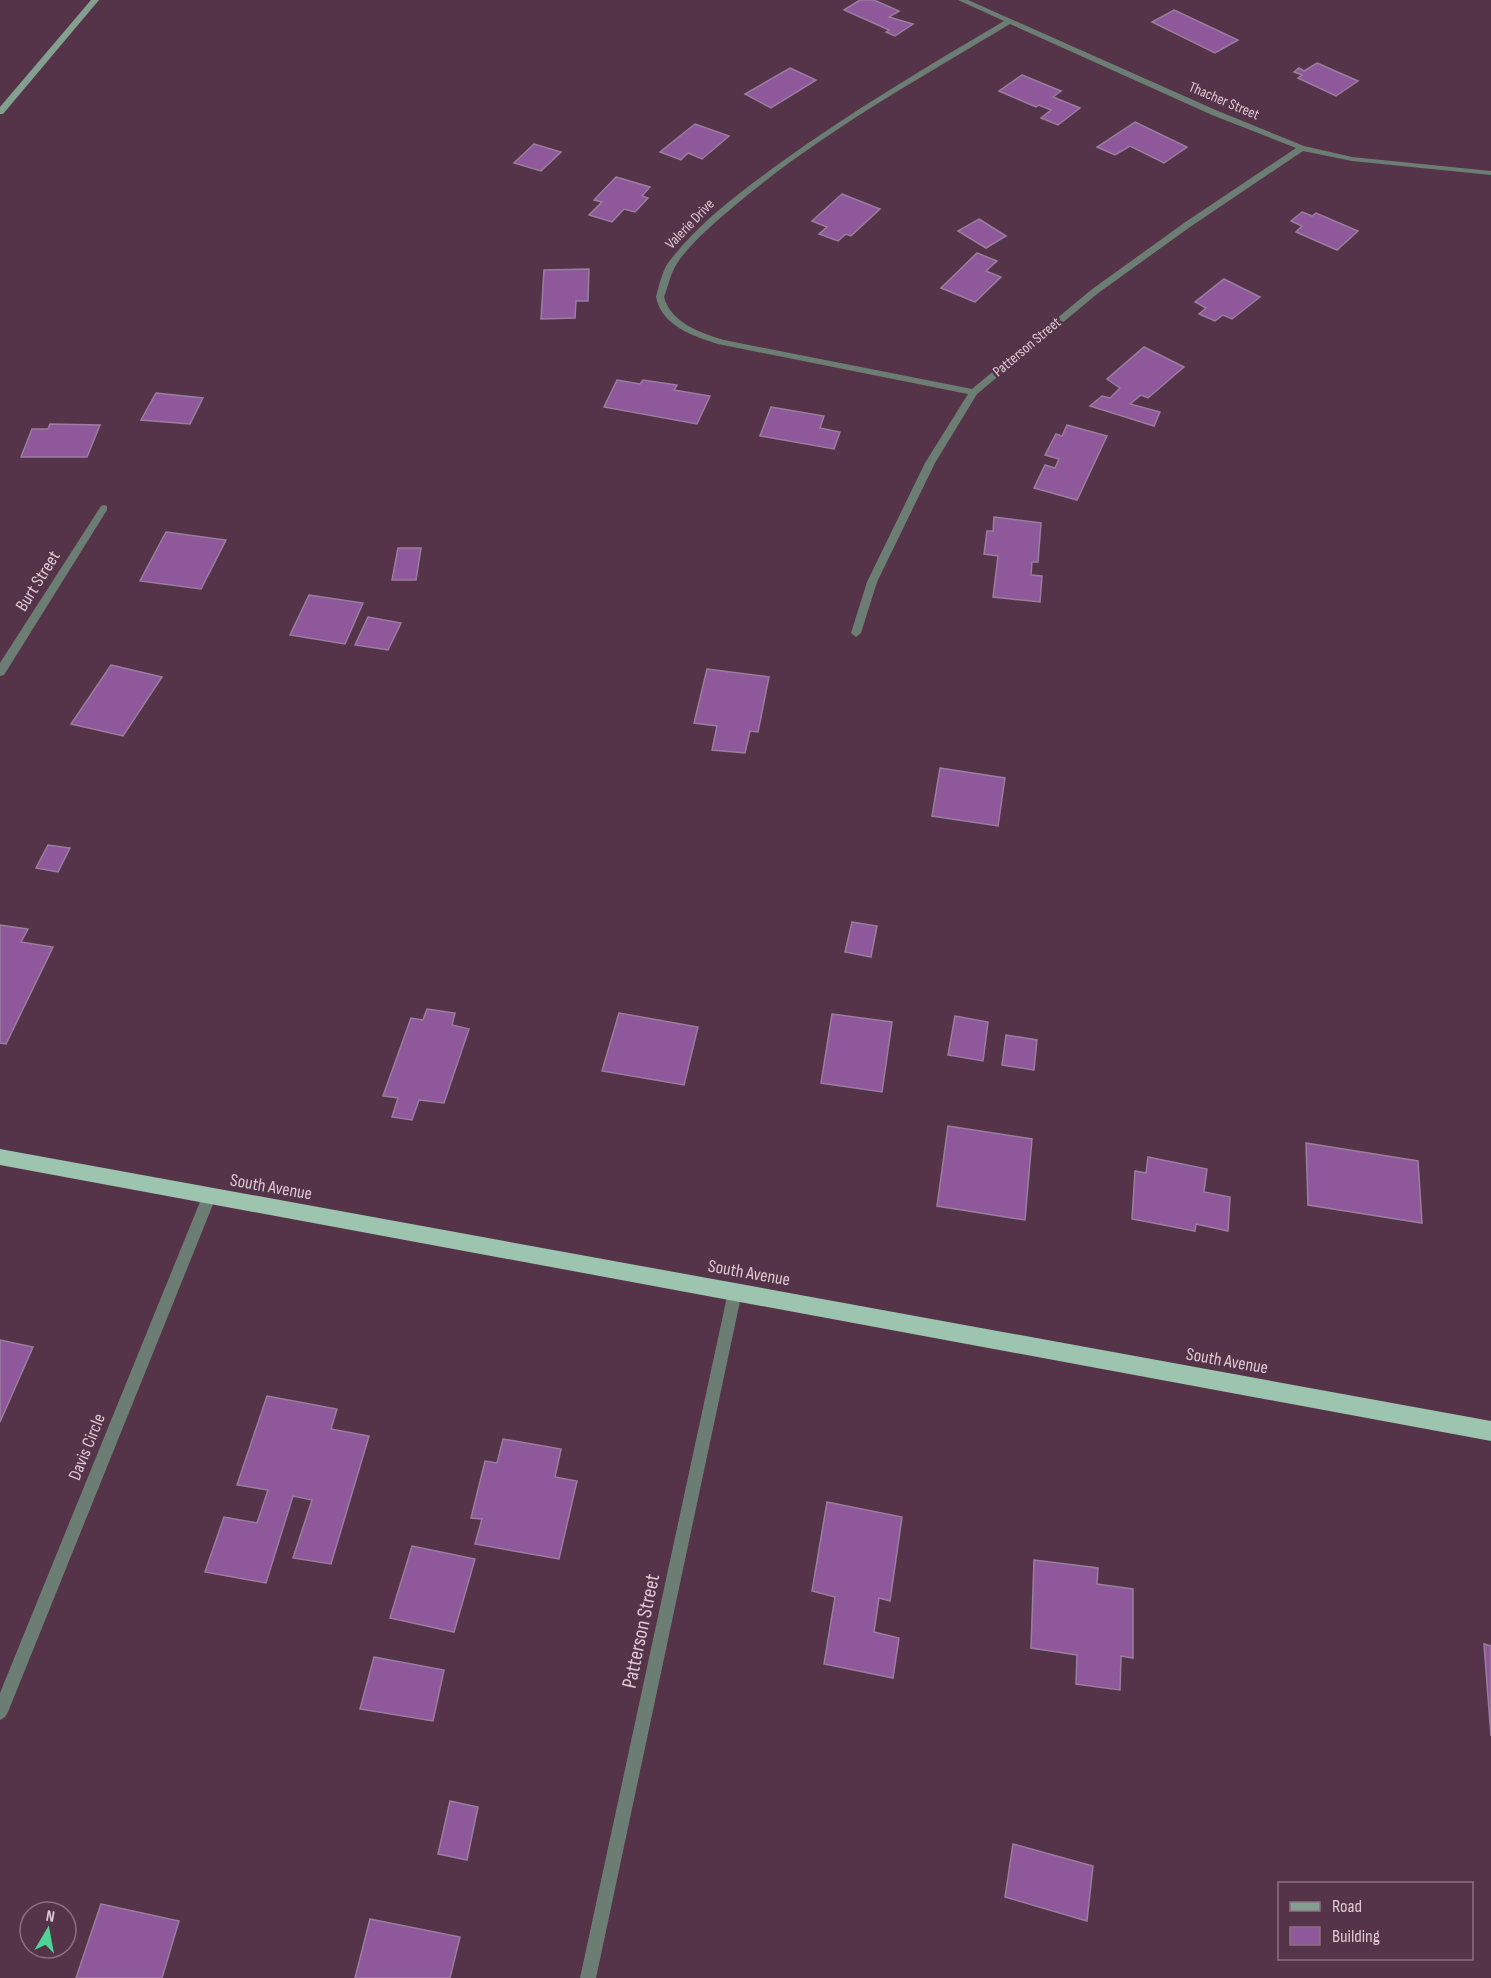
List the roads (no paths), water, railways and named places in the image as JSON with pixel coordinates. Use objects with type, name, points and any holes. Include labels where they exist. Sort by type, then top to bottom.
[{"type":"highway","name":"South Avenue","points":[[0,1157],[1491,1431]]},
{"type":"main road","points":[[0,112],[95,0]]},
{"type":"street","name":"Thacher Street","points":[[962,0],[1215,113],[1302,148],[1352,159],[1491,173]]},
{"type":"street","name":"Valerie Drive","points":[[974,392],[736,345],[699,334],[678,323],[666,311],[660,297],[674,260],[687,243],[725,207],[786,162],[902,86],[1011,21]]},
{"type":"street","name":"Patterson Street","points":[[856,633],[872,582],[930,463],[974,392],[1094,292],[1187,225],[1302,148]]},
{"type":"street","name":"Burt Street","points":[[0,672],[104,508]]},
{"type":"street","name":"Davis Circle","points":[[0,1712],[209,1197]]},
{"type":"street","name":"Patterson Street","points":[[588,1978],[735,1292]]}]
